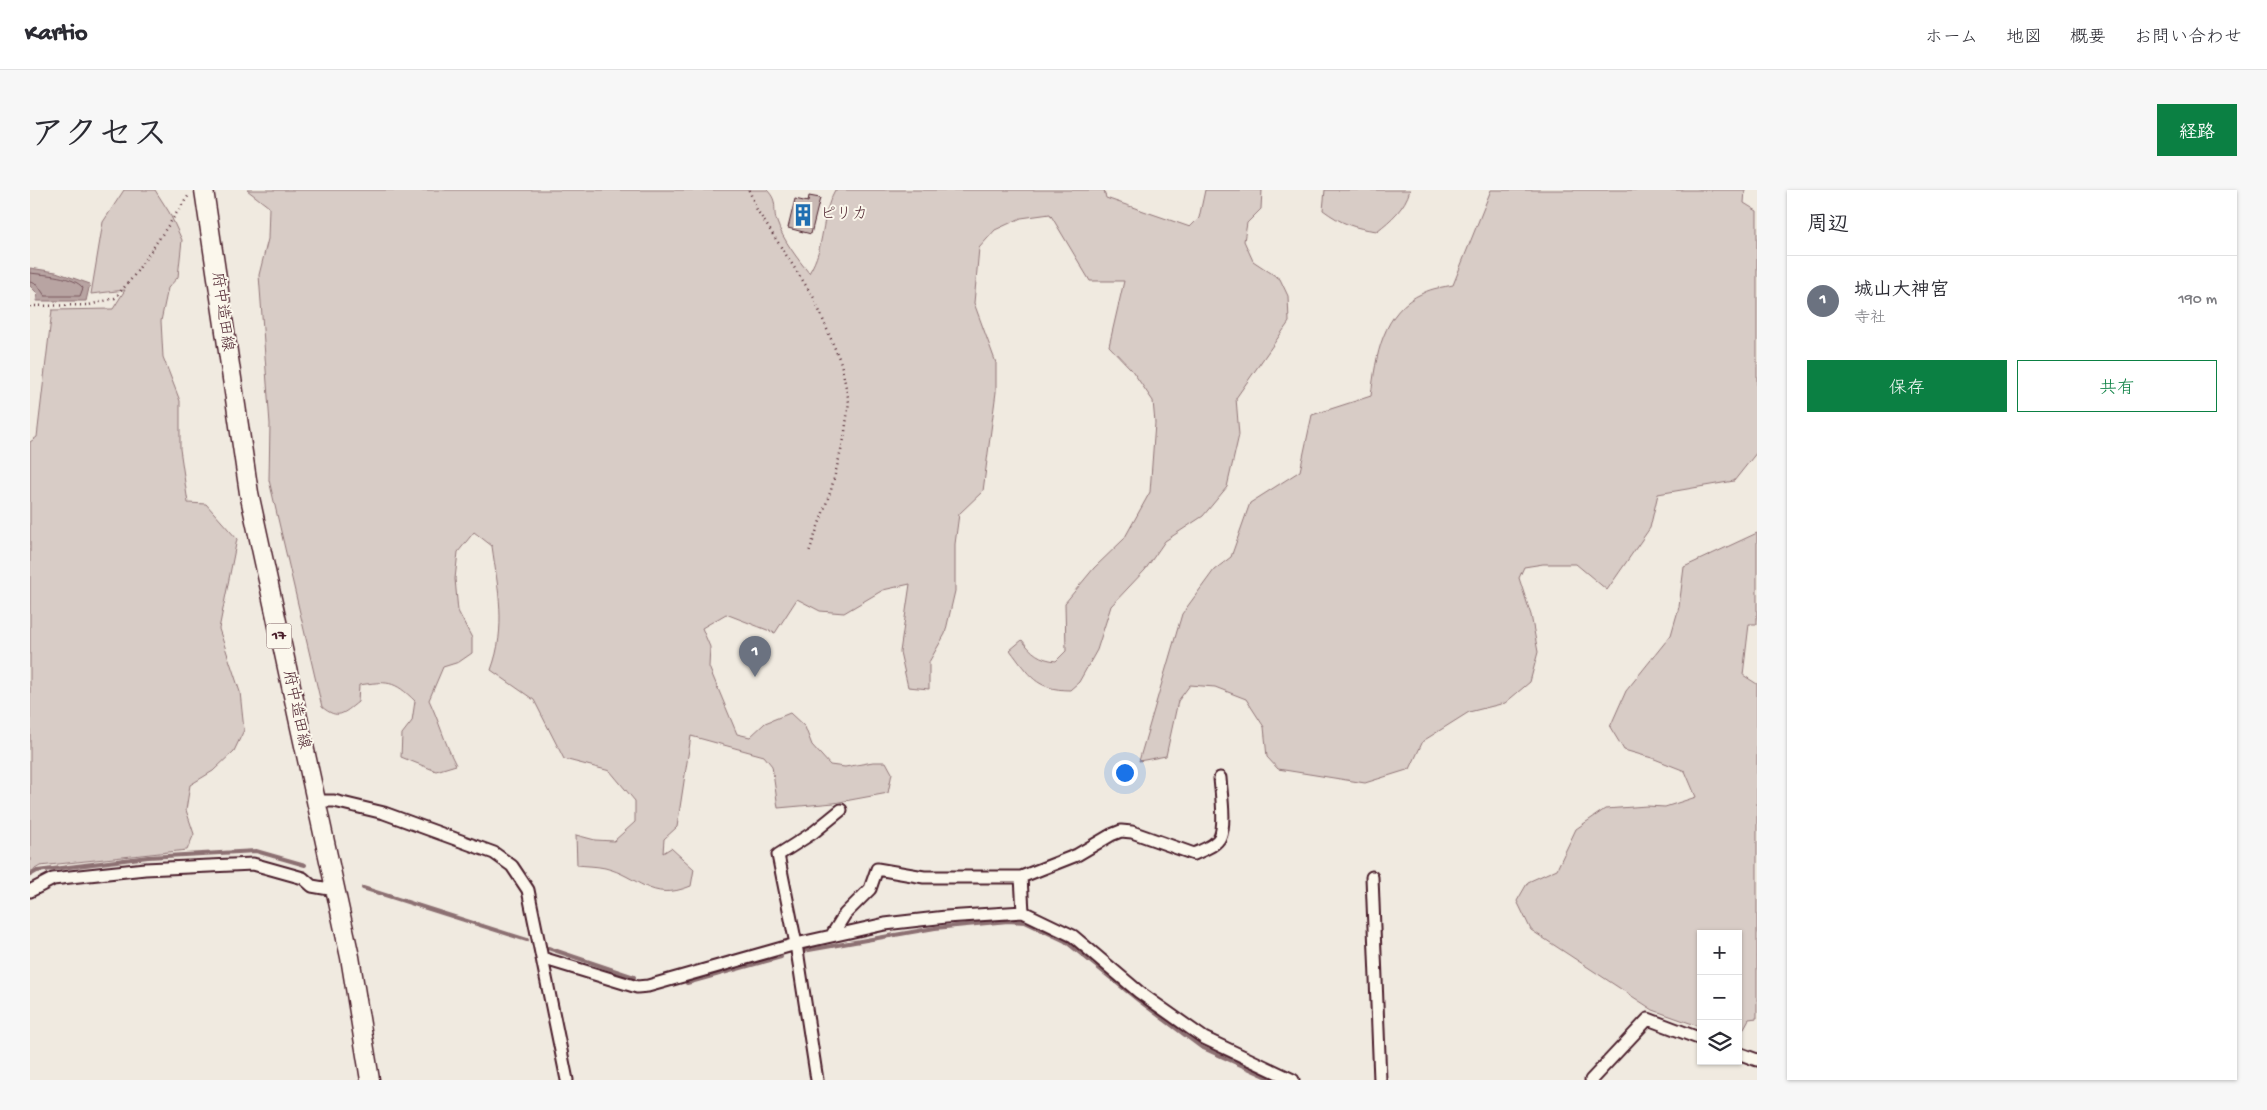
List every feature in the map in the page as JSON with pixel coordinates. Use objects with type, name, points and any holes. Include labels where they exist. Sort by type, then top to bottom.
[{"type":"main road","name":"府中造田線","points":[[199,191],[249,493],[358,999],[370,1080]]},
{"type":"street","points":[[832,935],[846,914],[870,889],[878,869],[924,877],[1021,877],[1076,855],[1111,835],[1122,831],[1132,832],[1186,853],[1194,854],[1212,845],[1220,837],[1222,815],[1220,778]]},
{"type":"street","points":[[315,801],[334,801],[384,813],[481,848],[505,859],[519,874],[528,890],[567,1080]]},
{"type":"street","points":[[817,1080],[796,944],[778,855],[814,832],[840,810]]},
{"type":"street","points":[[30,891],[53,879],[70,876],[145,869],[253,864],[303,878],[312,886],[335,890]]},
{"type":"street","points":[[1021,877],[1023,912]]},
{"type":"street","points":[[1372,877],[1380,1080]]},
{"type":"street","points":[[542,958],[637,987],[648,986],[796,944],[885,924],[946,916],[1023,912],[1073,936],[1139,992],[1204,1038],[1293,1080]]},
{"type":"street","points":[[1591,1080],[1648,1019],[1697,1037]]},
{"type":"street","points":[[1742,1054],[1757,1060]]},
{"type":"path","points":[[749,190],[757,210],[814,298],[841,363],[849,402],[844,439],[831,490],[809,552]]},
{"type":"path","points":[[30,306],[89,305],[115,298],[133,277],[188,196],[199,191]]},
{"type":"shaded area","points":[[124,190],[155,190],[169,212],[182,240],[178,277],[168,288],[161,321],[163,357],[180,401],[180,449],[188,503],[206,504],[237,539],[219,629],[240,692],[244,730],[234,751],[213,771],[190,785],[186,810],[194,834],[187,850],[40,866],[30,872],[30,442],[37,437],[52,310],[113,309],[125,290],[91,294],[103,222]]},
{"type":"shaded area","points":[[247,190],[767,190],[773,198],[776,217],[783,235],[809,273],[818,252],[830,200],[835,190],[1104,190],[1106,198],[1190,227],[1199,218],[1205,190],[1262,190],[1261,209],[1247,223],[1244,241],[1253,261],[1280,279],[1288,296],[1289,322],[1236,398],[1239,435],[1227,487],[1203,516],[1165,541],[1145,570],[1111,606],[1097,650],[1079,682],[1070,690],[1049,687],[1041,684],[1028,674],[1010,650],[1022,640],[1036,655],[1045,659],[1056,661],[1066,651],[1065,603],[1094,568],[1124,539],[1150,492],[1155,423],[1153,401],[1131,369],[1109,346],[1124,281],[1090,281],[1050,214],[1021,218],[995,230],[979,248],[974,303],[996,363],[996,392],[983,491],[959,514],[955,544],[955,591],[945,634],[929,662],[929,689],[908,687],[900,652],[910,584],[883,590],[844,613],[820,611],[797,599],[775,633],[726,614],[702,628],[710,647],[709,667],[737,734],[750,737],[765,723],[790,713],[805,727],[812,745],[830,765],[845,767],[873,762],[886,762],[892,773],[888,793],[834,803],[778,808],[772,766],[764,756],[691,736],[677,827],[664,839],[663,853],[671,848],[694,869],[691,886],[677,890],[655,890],[605,868],[577,865],[576,835],[595,840],[614,841],[635,822],[635,801],[610,771],[564,759],[534,700],[491,670],[499,639],[499,593],[492,546],[474,532],[458,552],[455,579],[458,611],[472,638],[472,653],[459,662],[443,667],[429,700],[456,765],[436,771],[401,757],[402,734],[412,721],[415,701],[395,686],[383,683],[359,685],[358,702],[340,714],[332,713],[322,707],[269,480],[270,424],[259,275],[268,239],[269,207]]},
{"type":"shaded area","points":[[1325,190],[1410,190],[1401,208],[1377,231],[1348,225],[1323,210]]},
{"type":"shaded area","points":[[1491,190],[1745,190],[1744,203],[1757,211],[1757,452],[1734,481],[1658,494],[1650,528],[1607,590],[1576,564],[1543,564],[1524,567],[1519,578],[1531,615],[1538,652],[1530,682],[1505,703],[1469,712],[1423,741],[1410,769],[1365,783],[1278,769],[1267,757],[1264,727],[1246,699],[1215,687],[1190,685],[1178,701],[1166,756],[1139,761],[1182,614],[1214,570],[1231,557],[1250,503],[1300,471],[1312,415],[1371,396],[1375,366],[1390,323],[1398,311],[1409,301],[1430,290],[1453,285]]},
{"type":"shaded area","points":[[1757,533],[1757,624],[1749,624],[1743,675],[1757,684],[1757,1018],[1749,1019],[1742,1032],[1742,930],[1697,930],[1697,1026],[1653,1010],[1531,930],[1517,901],[1528,882],[1557,869],[1576,829],[1605,809],[1647,806],[1665,807],[1696,797],[1685,771],[1652,758],[1624,750],[1610,727],[1626,691],[1671,635],[1679,607],[1684,567]]},
{"type":"water","points":[[30,268],[56,272],[90,284],[86,301],[36,301],[38,294],[30,286]]},
{"type":"building","name":"ピリカ","points":[[809,196],[820,198],[811,234],[788,228],[795,199],[808,202]]},
{"type":"waterway","points":[[30,875],[37,871],[148,857],[256,851],[305,865]]},
{"type":"waterway","points":[[363,888],[527,940]]},
{"type":"waterway","points":[[803,951],[935,928],[1008,921],[1025,922],[1065,941],[1138,1000],[1201,1047],[1274,1080]]},
{"type":"waterway","points":[[548,948],[634,977]]},
{"type":"waterway","points":[[687,983],[781,957]]},
{"type":"place","name":"ピリカ","points":[[803,215]]},
{"type":"place","name":"城山大神宮","points":[[755,677]]}]
